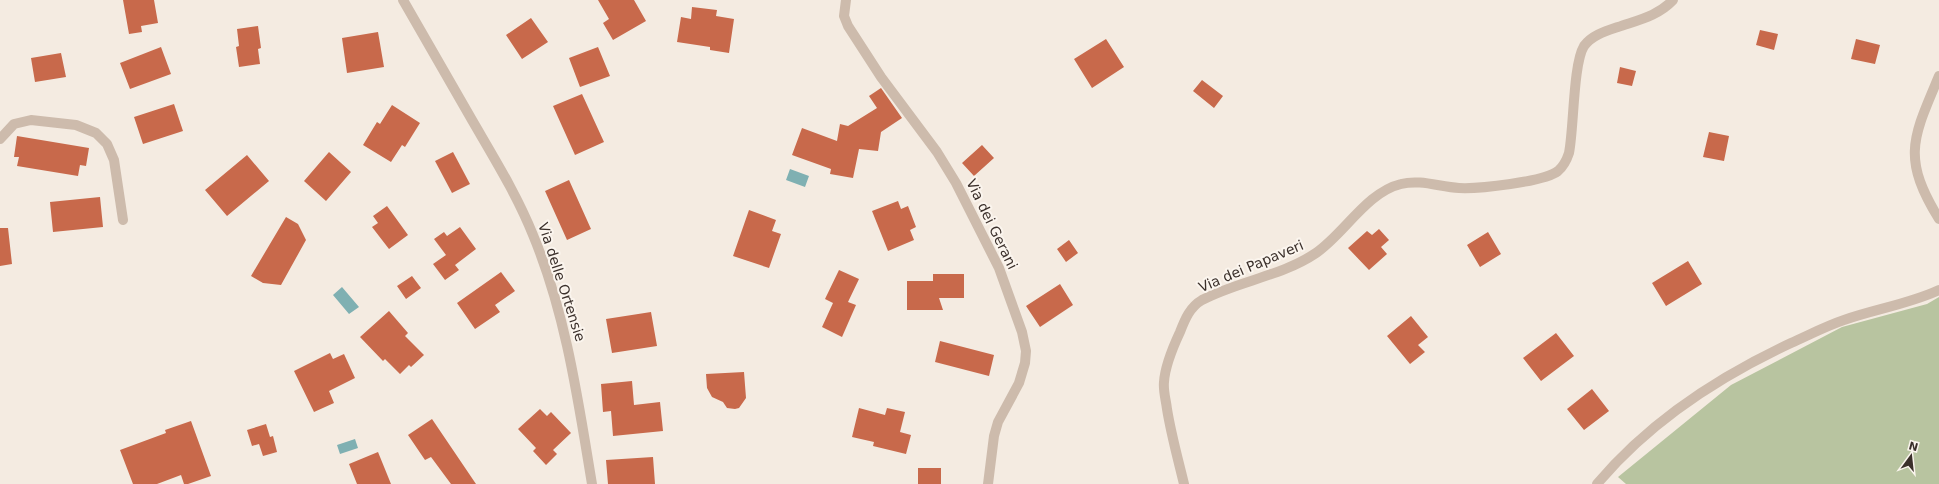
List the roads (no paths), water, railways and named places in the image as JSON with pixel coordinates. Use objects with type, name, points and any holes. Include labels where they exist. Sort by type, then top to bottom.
[{"type":"street","name":"Via delle Ortensie","points":[[403,0],[500,168],[524,214],[536,243],[555,298],[572,366],[592,484]]},
{"type":"street","name":"Via dei Gerani","points":[[846,0],[844,16],[848,26],[889,88],[937,152],[964,198],[999,268],[1022,332],[1026,351],[1025,363],[1019,383],[998,422],[994,436],[988,484]]},
{"type":"street","name":"Via dei Papaveri","points":[[1184,484],[1172,435],[1164,383],[1175,343],[1187,315],[1195,305],[1216,294],[1289,267],[1308,258],[1328,244],[1378,196],[1389,188],[1400,184],[1424,183],[1458,188],[1474,188],[1541,178],[1553,174],[1563,166],[1569,152],[1578,64],[1584,46],[1591,39],[1602,32],[1657,13],[1673,0]]},
{"type":"street","points":[[1939,76],[1919,126],[1915,140],[1914,154],[1919,179],[1939,219]]},
{"type":"street","points":[[0,139],[14,124],[31,120],[76,124],[96,133],[107,144],[114,160],[123,220]]},
{"type":"street","points":[[1598,484],[1624,454],[1655,427],[1698,395],[1736,371],[1775,350],[1842,320],[1922,297],[1939,290]]},
{"type":"water","points":[[790,169],[809,176],[805,187],[786,180]]},
{"type":"water","points":[[342,287],[359,307],[349,314],[333,295]]},
{"type":"water","points":[[355,439],[358,448],[340,454],[337,445]]}]
